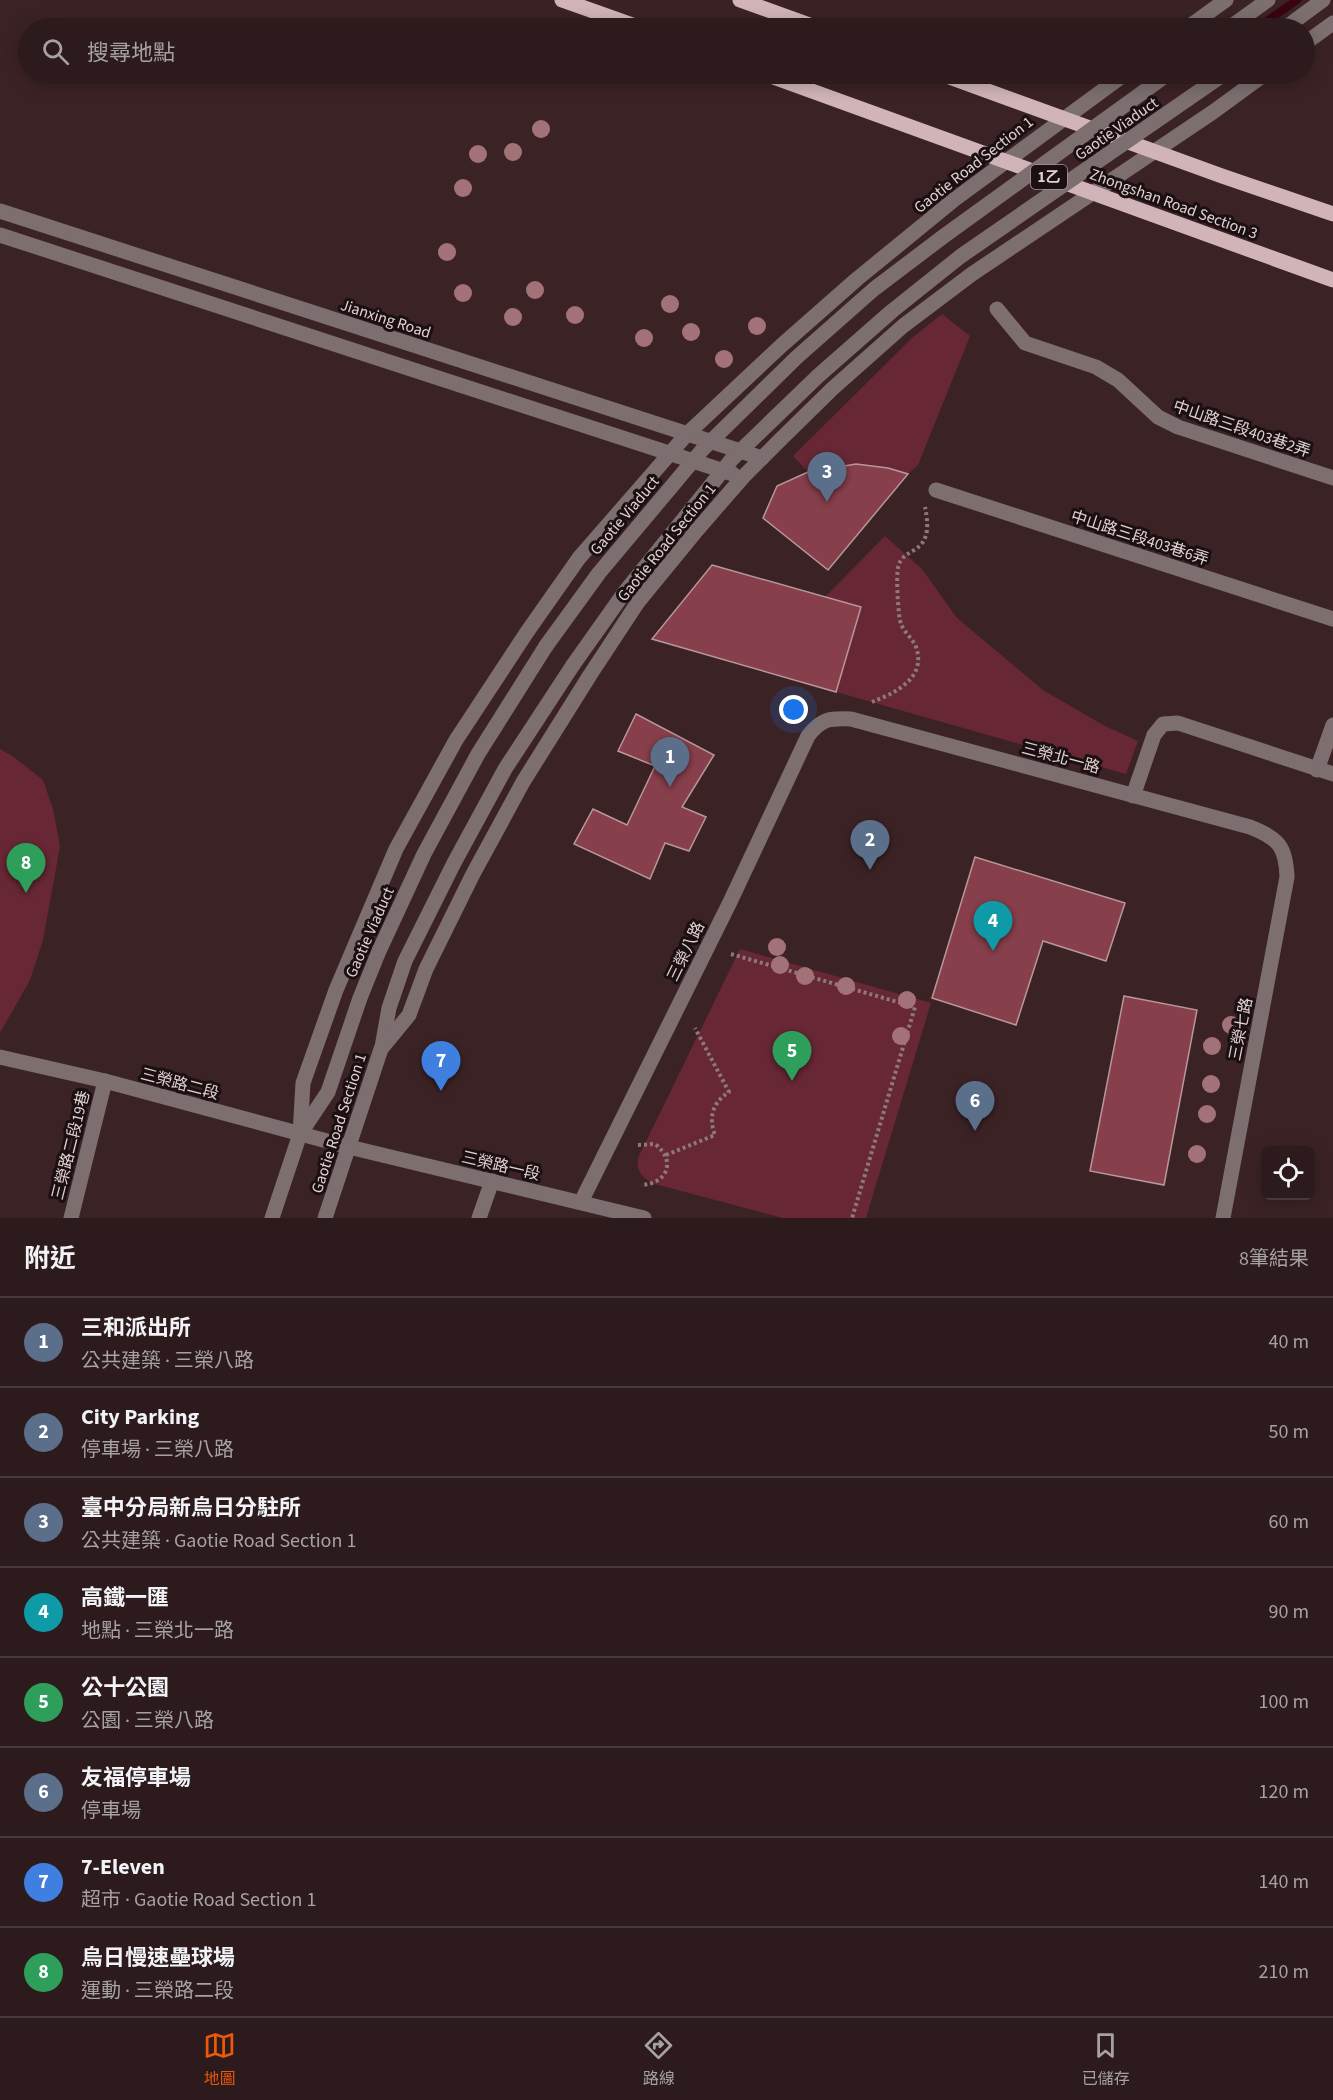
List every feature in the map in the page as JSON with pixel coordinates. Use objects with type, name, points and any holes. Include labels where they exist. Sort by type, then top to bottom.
[{"type":"main road","points":[[562,0],[613,18]]},
{"type":"main road","points":[[740,0],[790,18]]},
{"type":"main road","name":"Zhongshan Road Section 3","points":[[793,84],[1333,280]]},
{"type":"main road","points":[[969,84],[1333,214]]},
{"type":"street","points":[[1201,18],[1226,0]]},
{"type":"street","points":[[1243,18],[1268,0]]},
{"type":"street","points":[[1299,18],[1323,0]]},
{"type":"street","points":[[1315,36],[1333,23]]},
{"type":"street","name":"Gaotie Road Section 1","points":[[272,1218],[300,1134],[303,1083],[336,990],[396,849],[456,740],[579,558],[687,434],[782,345],[857,279],[955,199],[1111,84]]},
{"type":"street","name":"Gaotie Viaduct","points":[[300,1134],[328,1092],[360,998],[424,854],[478,754],[546,646],[599,573],[703,449],[797,357],[874,289],[935,242],[1154,84]]},
{"type":"street","name":"Gaotie Viaduct","points":[[381,1049],[389,1008],[405,961],[454,863],[505,769],[573,664],[624,593],[732,459],[818,376],[892,311],[961,256],[1210,84]]},
{"type":"street","name":"Gaotie Road Section 1","points":[[326,1218],[381,1049],[409,1015],[426,969],[478,863],[523,782],[639,602],[743,477],[832,389],[903,326],[972,274],[1251,84]]},
{"type":"street","name":"Jianxing Road","points":[[0,211],[762,458]]},
{"type":"street","points":[[0,235],[743,477]]},
{"type":"street","name":"中山路三段403巷2弄","points":[[997,309],[1025,343],[1096,368],[1118,380],[1158,417],[1178,428],[1333,478]]},
{"type":"street","name":"中山路三段403巷6弄","points":[[936,490],[1333,619]]},
{"type":"street","name":"三榮北一路","points":[[825,720],[850,719],[1250,827],[1268,834],[1282,847]]},
{"type":"street","name":"三榮八路","points":[[581,1202],[808,736],[814,727],[825,720]]},
{"type":"street","points":[[1133,796],[1154,735],[1163,724],[1170,723],[1178,723],[1333,774]]},
{"type":"street","points":[[1317,770],[1333,725]]},
{"type":"street","name":"三榮七路","points":[[1223,1218],[1287,877],[1282,847]]},
{"type":"street","name":"三榮路二段","points":[[0,1057],[105,1081],[349,1147]]},
{"type":"street","name":"三榮路二段19巷","points":[[70,1218],[105,1081]]},
{"type":"street","name":"三榮路一段","points":[[349,1147],[644,1218]]},
{"type":"street","points":[[479,1218],[492,1181]]},
{"type":"path","points":[[872,702],[906,685],[915,674],[918,661],[917,649],[901,625],[898,564],[922,545],[927,534],[925,506],[927,496],[936,490]]},
{"type":"path","points":[[731,954],[915,1007],[852,1218]]},
{"type":"path","points":[[666,1155],[715,1135],[712,1127],[713,1109],[722,1096],[729,1092],[695,1028]]},
{"type":"path","points":[[639,1144],[655,1144],[666,1155],[665,1173],[651,1184],[641,1185]]},
{"type":"shaded area","points":[[942,314],[970,336],[918,465],[908,474],[888,468],[856,464],[808,472],[793,456],[913,337]]},
{"type":"shaded area","points":[[885,536],[922,569],[957,618],[1043,690],[1105,726],[1138,741],[1126,774],[836,692],[861,607],[825,597]]},
{"type":"shaded area","points":[[0,749],[43,780],[53,809],[60,846],[43,940],[30,980],[0,1033]]},
{"type":"shaded area","points":[[740,949],[931,1003],[866,1218],[783,1218],[655,1184],[647,1180],[639,1171],[638,1158]]},
{"type":"building","points":[[856,464],[888,468],[908,474],[828,570],[763,518],[777,486],[808,472]]},
{"type":"building","points":[[712,565],[861,607],[836,692],[652,639]]},
{"type":"building","points":[[636,714],[714,755],[682,807],[706,817],[689,851],[665,843],[650,879],[574,844],[593,809],[627,825],[655,766],[618,751]]},
{"type":"building","points":[[975,857],[1125,903],[1106,961],[1043,941],[1016,1025],[932,998]]},
{"type":"building","points":[[1124,996],[1197,1010],[1164,1185],[1090,1171]]},
{"type":"waterway","points":[[1271,18],[1297,0]]},
{"type":"place","name":"臺中分局新烏日分駐所","points":[[827,502]]},
{"type":"place","name":"三和派出所","points":[[670,787]]},
{"type":"place","name":"City Parking","points":[[870,870]]},
{"type":"place","name":"烏日慢速壘球場","points":[[26,893]]},
{"type":"place","name":"高鐵一匯","points":[[993,951]]},
{"type":"place","name":"公十公園","points":[[792,1081]]},
{"type":"place","name":"7-Eleven","points":[[441,1091]]},
{"type":"place","name":"友福停車場","points":[[975,1131]]}]
